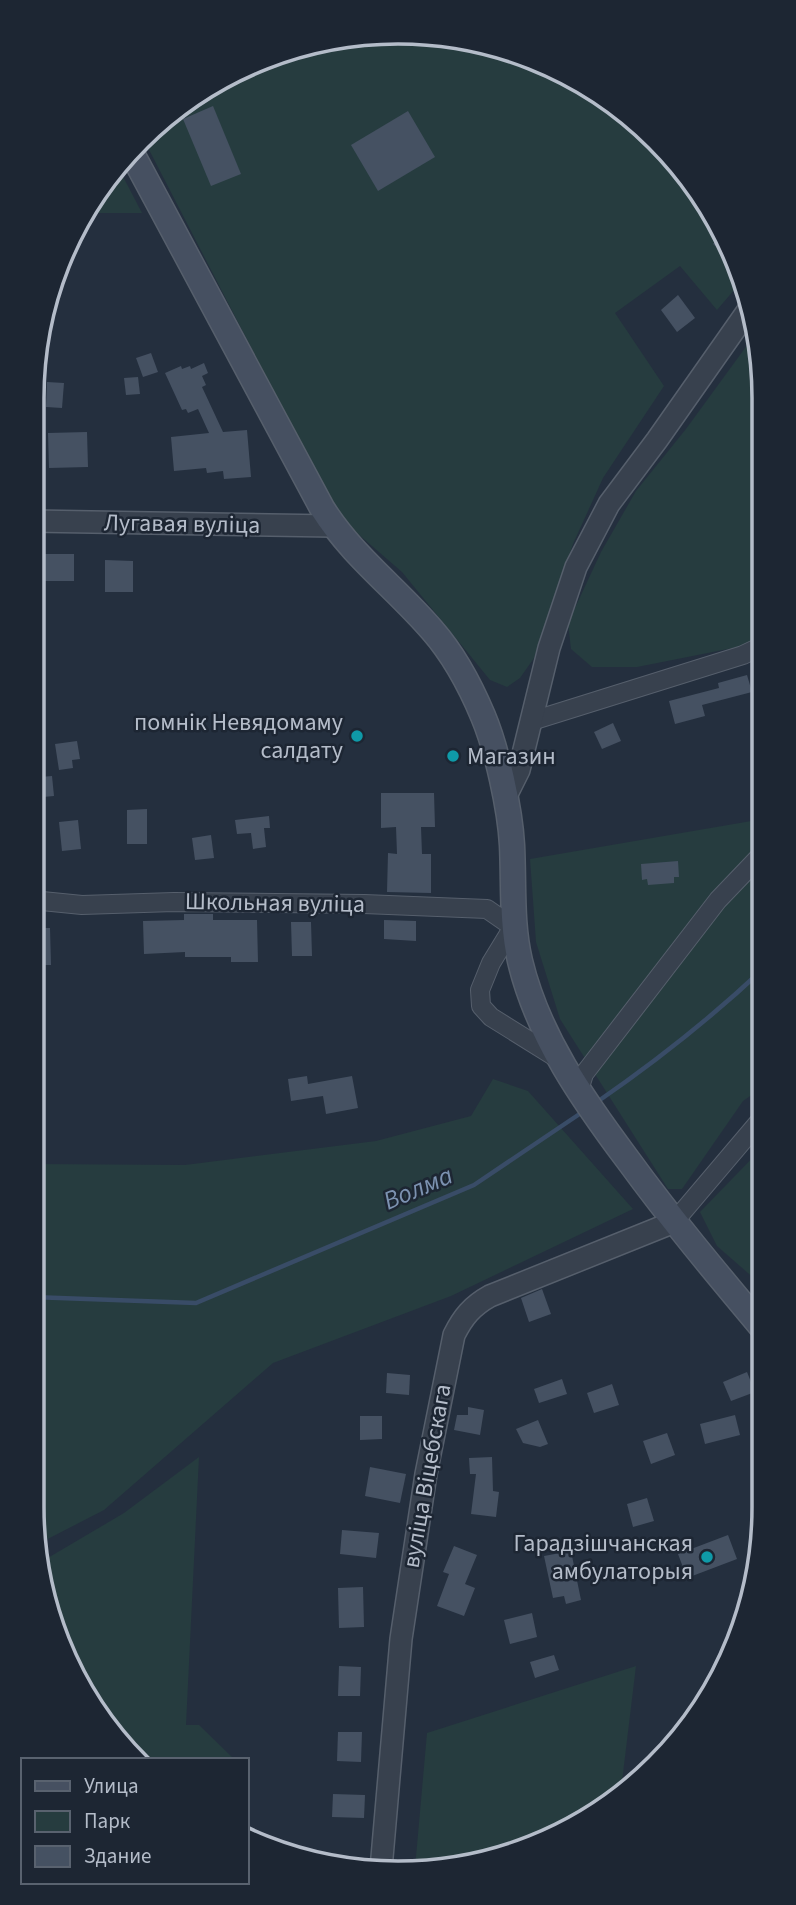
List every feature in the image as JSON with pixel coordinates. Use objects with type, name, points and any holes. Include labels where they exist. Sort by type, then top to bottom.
[{"type":"main road","points":[[136,160],[297,464],[333,526],[382,581],[433,631],[456,661],[485,719],[505,799],[512,843],[513,927],[521,966],[531,998],[560,1060],[604,1128],[674,1222],[752,1316]]},
{"type":"street","points":[[505,799],[519,770],[549,648],[576,567],[604,514],[743,318]]},
{"type":"street","name":"Лугавая вуліца","points":[[44,521],[333,526]]},
{"type":"street","points":[[532,722],[752,651]]},
{"type":"street","points":[[579,1090],[584,1074],[672,957],[718,900],[752,864]]},
{"type":"street","points":[[513,888],[487,909],[513,927],[491,963],[480,990],[481,1006],[491,1017],[560,1060]]},
{"type":"street","name":"Школьная вуліца","points":[[44,901],[82,905],[174,902],[487,909]]},
{"type":"street","points":[[674,1222],[752,1130]]},
{"type":"street","name":"вуліца Віцебскага","points":[[382,1860],[401,1639],[426,1474],[454,1335],[463,1317],[475,1305],[490,1296],[674,1222]]},
{"type":"green space","points":[[375,45],[444,47],[490,56],[555,80],[614,117],[664,164],[693,201],[716,241],[735,289],[717,310],[680,266],[615,313],[664,386],[603,478],[573,544],[534,658],[520,678],[507,687],[490,680],[402,572],[350,527],[323,487],[148,148],[201,103],[241,80],[306,56]]},
{"type":"green space","points":[[122,175],[142,213],[96,213]]},
{"type":"green space","points":[[748,344],[752,398],[752,641],[743,646],[637,667],[592,667],[571,649],[568,623],[601,552],[636,491],[686,429]]},
{"type":"green space","points":[[752,821],[752,1095],[743,1101],[682,1189],[668,1189],[560,1019],[536,942],[530,859]]},
{"type":"green space","points":[[493,1079],[528,1091],[633,1209],[451,1296],[273,1363],[104,1510],[46,1540],[44,1164],[185,1165],[376,1141],[471,1116]]},
{"type":"green space","points":[[752,1158],[752,1277],[717,1246],[700,1212]]},
{"type":"green space","points":[[199,1457],[186,1725],[199,1725],[233,1758],[149,1758],[103,1704],[80,1664],[56,1599],[48,1558],[124,1513]]},
{"type":"green space","points":[[636,1666],[622,1781],[575,1814],[512,1842],[467,1854],[416,1860],[427,1733]]},
{"type":"building","points":[[213,106],[241,174],[211,186],[183,119]]},
{"type":"building","points":[[408,111],[435,157],[378,191],[351,145]]},
{"type":"building","points":[[678,295],[695,318],[677,332],[661,310]]},
{"type":"building","points":[[151,353],[158,372],[143,377],[136,358]]},
{"type":"building","points":[[204,363],[208,373],[202,376],[206,385],[202,387],[223,432],[247,430],[251,477],[224,479],[223,471],[207,473],[206,468],[174,471],[171,437],[209,433],[198,409],[188,413],[186,409],[182,410],[165,373],[181,366],[182,369],[190,366],[191,369]]},
{"type":"building","points":[[138,377],[140,394],[126,395],[124,378]]},
{"type":"building","points":[[47,382],[64,383],[62,408],[46,407]]},
{"type":"building","points":[[87,432],[88,467],[49,468],[48,433]]},
{"type":"building","points":[[44,554],[74,554],[74,581],[44,581]]},
{"type":"building","points":[[105,560],[133,561],[133,592],[105,592]]},
{"type":"building","points":[[747,675],[752,692],[702,705],[705,716],[675,724],[669,701],[719,688],[718,683]]},
{"type":"building","points":[[613,723],[621,741],[602,749],[594,732]]},
{"type":"building","points":[[77,741],[80,759],[72,760],[73,768],[59,770],[55,744]]},
{"type":"building","points":[[52,776],[54,796],[44,797],[44,777]]},
{"type":"building","points":[[381,793],[434,793],[435,827],[421,827],[422,854],[431,854],[431,893],[387,892],[388,853],[397,854],[396,827],[381,828]]},
{"type":"building","points":[[147,809],[147,844],[127,844],[127,810]]},
{"type":"building","points":[[269,816],[270,828],[264,828],[266,847],[253,849],[251,833],[237,834],[235,820]]},
{"type":"building","points":[[78,820],[81,849],[62,851],[59,822]]},
{"type":"building","points":[[211,835],[214,858],[195,860],[192,838]]},
{"type":"building","points":[[678,861],[679,877],[674,877],[674,883],[648,885],[647,879],[642,880],[641,864]]},
{"type":"building","points":[[184,914],[213,914],[213,920],[257,920],[258,962],[231,962],[231,957],[185,957],[185,952],[144,954],[143,921],[184,920]]},
{"type":"building","points":[[384,920],[416,921],[416,941],[384,939]]},
{"type":"building","points":[[291,922],[311,922],[312,956],[292,956]]},
{"type":"building","points":[[44,928],[50,928],[51,965],[44,965]]},
{"type":"building","points":[[307,1076],[308,1084],[352,1076],[358,1108],[326,1114],[323,1096],[291,1101],[288,1079]]},
{"type":"building","points":[[542,1289],[551,1314],[529,1322],[521,1298]]},
{"type":"building","points":[[747,1372],[752,1393],[731,1401],[723,1382]]},
{"type":"building","points":[[387,1373],[410,1375],[409,1395],[386,1393]]},
{"type":"building","points":[[562,1379],[567,1394],[539,1403],[534,1389]]},
{"type":"building","points":[[612,1384],[619,1405],[594,1413],[587,1393]]},
{"type":"building","points":[[468,1407],[484,1410],[480,1435],[454,1430],[457,1415],[468,1415]]},
{"type":"building","points":[[735,1415],[740,1435],[705,1444],[700,1424]]},
{"type":"building","points":[[360,1416],[382,1416],[382,1439],[360,1440]]},
{"type":"building","points":[[538,1420],[548,1444],[540,1447],[523,1443],[516,1429]]},
{"type":"building","points":[[667,1433],[675,1455],[651,1464],[643,1441]]},
{"type":"building","points":[[492,1457],[493,1491],[499,1492],[496,1517],[471,1514],[476,1474],[470,1474],[469,1458]]},
{"type":"building","points":[[370,1467],[406,1474],[400,1503],[365,1496]]},
{"type":"building","points":[[647,1498],[654,1521],[633,1527],[627,1504]]},
{"type":"building","points":[[342,1530],[379,1533],[376,1558],[340,1554]]},
{"type":"building","name":"Гарадзішчанская амбулаторыя","points":[[728,1535],[737,1559],[687,1578],[678,1554]]},
{"type":"building","points":[[454,1546],[477,1555],[465,1584],[475,1588],[464,1616],[437,1606],[449,1574],[443,1572]]},
{"type":"building","points":[[571,1551],[581,1600],[566,1604],[564,1596],[553,1598],[544,1556]]},
{"type":"building","points":[[363,1587],[364,1627],[339,1628],[338,1588]]},
{"type":"building","points":[[532,1613],[537,1637],[510,1644],[504,1620]]},
{"type":"building","points":[[554,1655],[559,1670],[535,1678],[530,1662]]},
{"type":"building","points":[[339,1666],[361,1667],[360,1696],[338,1696]]},
{"type":"building","points":[[338,1732],[362,1732],[361,1762],[337,1761]]},
{"type":"building","points":[[333,1794],[365,1795],[364,1818],[332,1817]]},
{"type":"waterway","name":"Волма","points":[[597,1102],[683,1038],[752,979]]},
{"type":"waterway","name":"Волма","points":[[44,1297],[196,1303],[474,1185],[584,1111]]},
{"type":"place","name":"помнік Невядомаму салдату","points":[[357,736]]},
{"type":"place","name":"Магазин","points":[[453,756]]},
{"type":"place","name":"Гарадзішчанская амбулаторыя","points":[[707,1557]]}]
